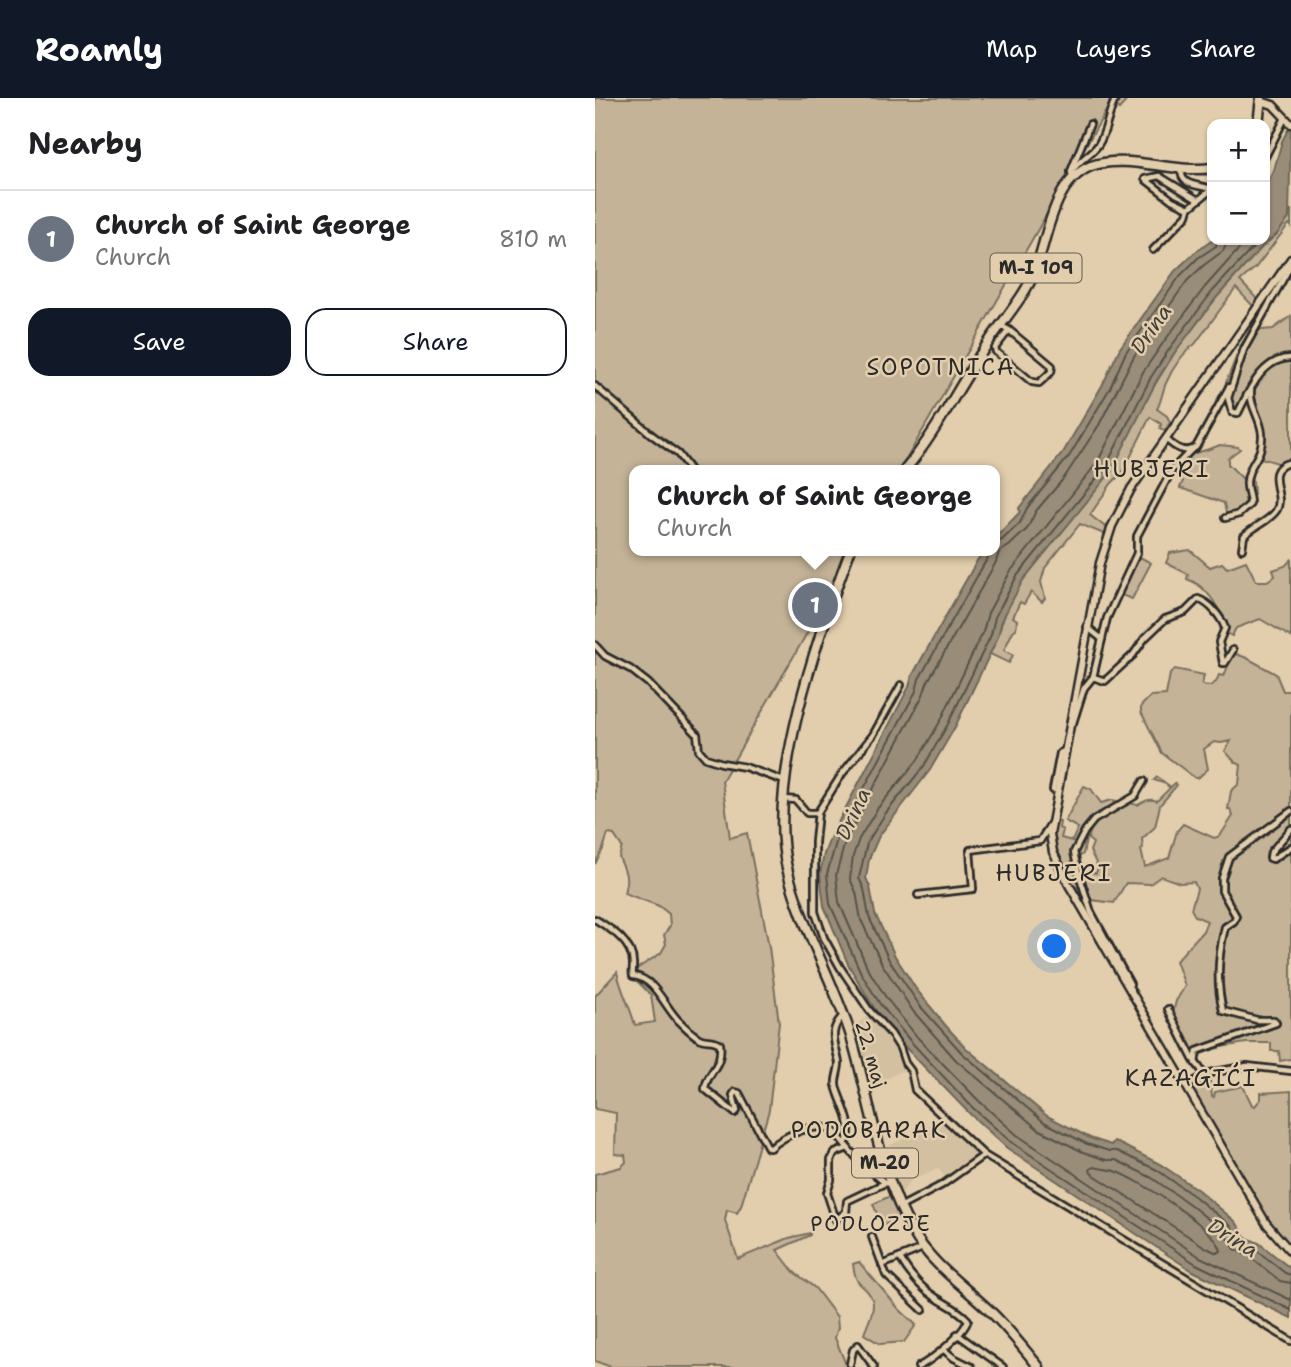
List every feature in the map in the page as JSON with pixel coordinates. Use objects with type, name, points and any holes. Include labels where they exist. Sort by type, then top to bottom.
[{"type":"main road","points":[[1259,119],[1261,100]]},
{"type":"main road","points":[[1072,176],[1105,163],[1181,169],[1207,168]]},
{"type":"main road","name":"M-I 109","points":[[909,465],[936,430],[1031,279],[1058,201],[1072,176]]},
{"type":"main road","name":"M-20","points":[[782,799],[807,682],[848,556]]},
{"type":"main road","name":"22. maj","points":[[782,799],[781,831],[784,855],[802,917],[843,1015],[858,1059],[888,1183],[902,1206],[913,1233],[924,1248],[1001,1322],[1039,1367]]},
{"type":"street","points":[[1072,176],[1078,162],[1099,143],[1116,98]]},
{"type":"street","points":[[1261,100],[1273,105],[1289,121],[1270,150]]},
{"type":"street","points":[[1072,176],[1072,164],[1090,124]]},
{"type":"street","points":[[1181,169],[1181,177],[1185,182],[1207,188]]},
{"type":"street","points":[[1189,208],[1172,200],[1145,179],[1159,176],[1198,200]]},
{"type":"street","points":[[1153,250],[1186,217],[1189,208],[1207,193]]},
{"type":"street","points":[[1070,727],[1084,688],[1093,677],[1107,618],[1137,553],[1137,536],[1172,470],[1196,447],[1231,383],[1244,349],[1291,259]]},
{"type":"street","points":[[1291,265],[1131,489],[1112,526],[1100,563],[1050,834],[1053,852],[1079,902],[1266,1223],[1291,1252]]},
{"type":"street","points":[[1000,325],[1009,330],[1052,366],[1051,372],[1041,382],[1032,383],[996,352],[995,348],[1009,330]]},
{"type":"street","points":[[1231,383],[1228,398],[1230,409],[1235,414],[1265,368],[1283,358],[1291,358]]},
{"type":"street","points":[[595,387],[678,454],[686,465]]},
{"type":"street","points":[[1225,518],[1239,514],[1250,504],[1247,482],[1252,465],[1261,451],[1262,431],[1251,404],[1251,388]]},
{"type":"street","points":[[1166,439],[1179,449],[1191,450]]},
{"type":"street","points":[[1241,549],[1244,536],[1276,512],[1279,500],[1275,478],[1281,466],[1291,462]]},
{"type":"street","points":[[1093,677],[1105,681],[1165,619],[1185,612],[1198,599],[1204,601],[1223,622],[1225,628],[1219,642],[1223,663],[1226,663],[1233,650]]},
{"type":"street","points":[[1087,628],[1102,639]]},
{"type":"street","points":[[595,645],[605,656],[630,668],[648,683],[697,734],[699,750],[706,758],[745,766],[784,781]]},
{"type":"street","points":[[901,685],[873,735],[842,774],[818,813],[815,842],[815,912],[824,938],[855,990],[900,1048],[911,1071],[915,1090],[984,1155],[1291,1341]]},
{"type":"street","points":[[1053,790],[1058,758],[1062,751],[1066,750]]},
{"type":"street","points":[[1133,995],[1118,959],[1091,912],[1074,852],[1094,820],[1135,796],[1144,781]]},
{"type":"street","points":[[782,799],[796,800],[807,813],[818,813]]},
{"type":"street","points":[[1195,1063],[1196,1051],[1276,1023],[1274,1020],[1257,1020],[1223,1011],[1218,985],[1219,957],[1225,927],[1234,921],[1235,916],[1224,897],[1222,878],[1229,857],[1291,811]]},
{"type":"street","points":[[918,895],[973,889],[970,850],[1040,841],[1052,822]]},
{"type":"street","points":[[1291,829],[1270,857],[1273,859],[1291,847]]},
{"type":"street","name":"22. maj","points":[[595,919],[613,930],[624,942],[632,961],[633,976],[647,980],[691,1032],[699,1038],[714,1040],[720,1044],[717,1066],[705,1084],[707,1092],[735,1113],[737,1111],[733,1095],[735,1092],[739,1093],[764,1136],[767,1147],[771,1148],[778,1140],[806,1130],[825,1128],[834,1131],[846,1146],[888,1183]]},
{"type":"street","points":[[1168,1009],[1195,1063],[1205,1075]]},
{"type":"street","name":"22. maj","points":[[843,1015],[832,1038],[839,1064],[835,1083],[846,1110],[849,1135],[846,1146]]},
{"type":"street","points":[[1186,1086],[1205,1075],[1257,1066],[1291,1071]]},
{"type":"street","points":[[846,1146],[835,1153],[831,1160],[831,1180],[827,1193],[836,1220],[846,1212],[847,1201],[888,1183]]},
{"type":"street","points":[[902,1206],[941,1185],[984,1155]]},
{"type":"street","points":[[872,1237],[892,1283],[923,1310]]},
{"type":"street","points":[[882,1265],[924,1248]]},
{"type":"street","points":[[900,1258],[932,1295],[956,1309],[968,1320],[966,1326],[944,1350],[918,1367]]},
{"type":"street","points":[[957,1334],[1003,1367]]},
{"type":"street","points":[[850,1364],[853,1350],[858,1345],[874,1367]]},
{"type":"street","points":[[944,1350],[972,1367]]},
{"type":"shaded area","points":[[595,98],[1129,98],[1119,109],[1111,102],[903,465],[629,465],[629,556],[852,556],[829,604],[826,600],[722,781],[730,838],[747,833],[769,947],[779,1023],[769,1110],[741,1206],[737,1213],[727,1210],[725,1220],[738,1259],[789,1238],[810,1233],[777,1250],[794,1272],[815,1288],[837,1317],[835,1338],[847,1367],[611,1367],[595,1361],[595,1174],[621,1167],[626,1162],[625,1155],[615,1154],[616,1113],[595,1109],[595,996],[617,972],[635,1025],[655,1022],[651,995],[636,980],[635,970],[661,953],[666,944],[664,935],[670,926],[669,914],[659,906],[624,893],[626,877],[619,857],[622,847],[614,835],[608,834],[595,864]]},
{"type":"shaded area","points":[[1291,209],[1291,226],[1289,224],[1256,267],[1240,281],[1259,301],[1244,323],[1242,322],[1253,306],[1236,288],[1169,376],[1157,409],[1167,416],[1170,422],[1165,431],[1160,428],[1161,424],[1150,417],[1123,472],[1111,484],[1090,515],[1108,529],[1106,535],[1080,524],[1045,568],[1041,582],[1045,598],[1042,602],[1031,592],[1024,604],[1020,602],[1013,617],[1017,620],[1016,629],[1004,650],[1013,655],[1009,663],[990,654],[1011,599],[1078,510],[1175,352],[1217,297],[1262,247],[1270,245],[1270,240],[1289,218]]},
{"type":"shaded area","points":[[1291,316],[1291,467],[1261,458],[1263,432],[1257,406],[1248,391],[1236,411],[1230,400],[1234,384],[1230,382],[1225,385],[1241,345],[1250,331],[1273,329]]},
{"type":"shaded area","points":[[1220,445],[1240,449],[1228,458],[1228,464],[1244,480],[1253,481],[1254,494],[1247,496],[1245,506],[1236,513],[1226,513],[1224,503],[1180,488],[1183,481],[1173,473],[1188,456]]},
{"type":"shaded area","points":[[1190,550],[1210,567],[1222,563],[1227,568],[1246,561],[1256,581],[1267,581],[1275,576],[1273,570],[1285,566],[1291,560],[1291,637],[1260,619],[1236,628],[1232,636],[1225,632],[1226,624],[1206,591],[1187,579],[1188,574],[1166,563],[1170,553]]},
{"type":"shaded area","points":[[1138,556],[1151,563],[1132,599],[1121,595]]},
{"type":"shaded area","points":[[1233,653],[1276,674],[1283,691],[1291,691],[1291,1059],[1280,1061],[1279,1051],[1271,1051],[1271,1043],[1246,1043],[1209,1049],[1191,1049],[1185,1044],[1173,1013],[1176,1001],[1185,986],[1176,961],[1203,931],[1207,921],[1195,916],[1191,909],[1197,889],[1194,882],[1180,883],[1161,876],[1150,884],[1126,883],[1114,903],[1083,899],[1078,887],[1073,887],[1054,846],[1057,821],[1060,822],[1059,828],[1063,830],[1061,838],[1072,841],[1078,828],[1065,821],[1084,786],[1091,789],[1101,803],[1112,800],[1138,805],[1147,800],[1157,801],[1170,788],[1154,780],[1157,777],[1171,787],[1175,783],[1177,785],[1160,805],[1155,827],[1142,839],[1141,850],[1145,867],[1169,858],[1177,831],[1183,824],[1214,838],[1220,836],[1233,816],[1228,809],[1231,791],[1239,784],[1241,765],[1225,751],[1231,741],[1214,742],[1204,749],[1208,769],[1195,778],[1162,753],[1141,712],[1141,706],[1151,696],[1166,695],[1170,674],[1175,669],[1204,675],[1202,685],[1210,686],[1216,682],[1219,675],[1224,676]],"holes":[[[1085,825],[1091,830],[1088,839],[1093,843],[1090,851],[1098,867],[1096,873],[1088,872],[1079,877],[1073,862],[1083,854],[1087,835],[1084,836]]]},
{"type":"shaded area","points":[[872,1014],[898,1046],[907,1068],[882,1081],[877,1071],[866,1075],[852,1027]]},
{"type":"shaded area","points":[[1205,1077],[1210,1081],[1212,1096],[1214,1097],[1215,1092],[1243,1086],[1255,1106],[1261,1099],[1261,1093],[1291,1091],[1291,1249],[1267,1221],[1189,1087]]},
{"type":"shaded area","points":[[940,1120],[980,1154],[946,1179],[938,1168],[911,1180],[901,1194],[885,1148]]},
{"type":"shaded area","points":[[892,1195],[902,1217],[882,1226],[873,1204]]},
{"type":"shaded area","points":[[859,1262],[916,1325],[904,1342],[880,1344],[864,1334],[873,1303],[856,1278],[853,1264]]},
{"type":"water","points":[[1291,124],[1289,218],[1270,240],[1270,178],[1282,141]]},
{"type":"water","name":"Drina","points":[[1207,244],[1264,245],[1217,297],[1175,352],[1157,380],[1111,472],[1023,580],[1002,620],[998,637],[955,727],[930,770],[879,836],[869,859],[866,878],[875,914],[895,956],[916,989],[966,1048],[1047,1116],[1090,1138],[1111,1145],[1114,1141],[1160,1164],[1198,1190],[1236,1222],[1245,1237],[1259,1243],[1291,1269],[1291,1318],[1193,1271],[1007,1148],[969,1113],[906,1048],[874,1008],[848,964],[824,906],[820,874],[831,836],[909,687],[912,676],[978,559],[981,556],[1000,556],[1000,533],[1020,512],[1019,508],[1064,451],[1103,384],[1120,348],[1175,271]]},
{"type":"place","name":"Church of Saint George","points":[[815,605]]},
{"type":"district","name":"SOPOTNICA","points":[[941,367]]},
{"type":"district","name":"HUBJERI","points":[[1152,469]]},
{"type":"district","name":"HUBJERI","points":[[1054,873]]},
{"type":"district","name":"KAZAGIĆI","points":[[1191,1078]]},
{"type":"district","name":"PODOBARAK","points":[[869,1130]]},
{"type":"district","name":"PODLOZJE","points":[[871,1224]]}]
